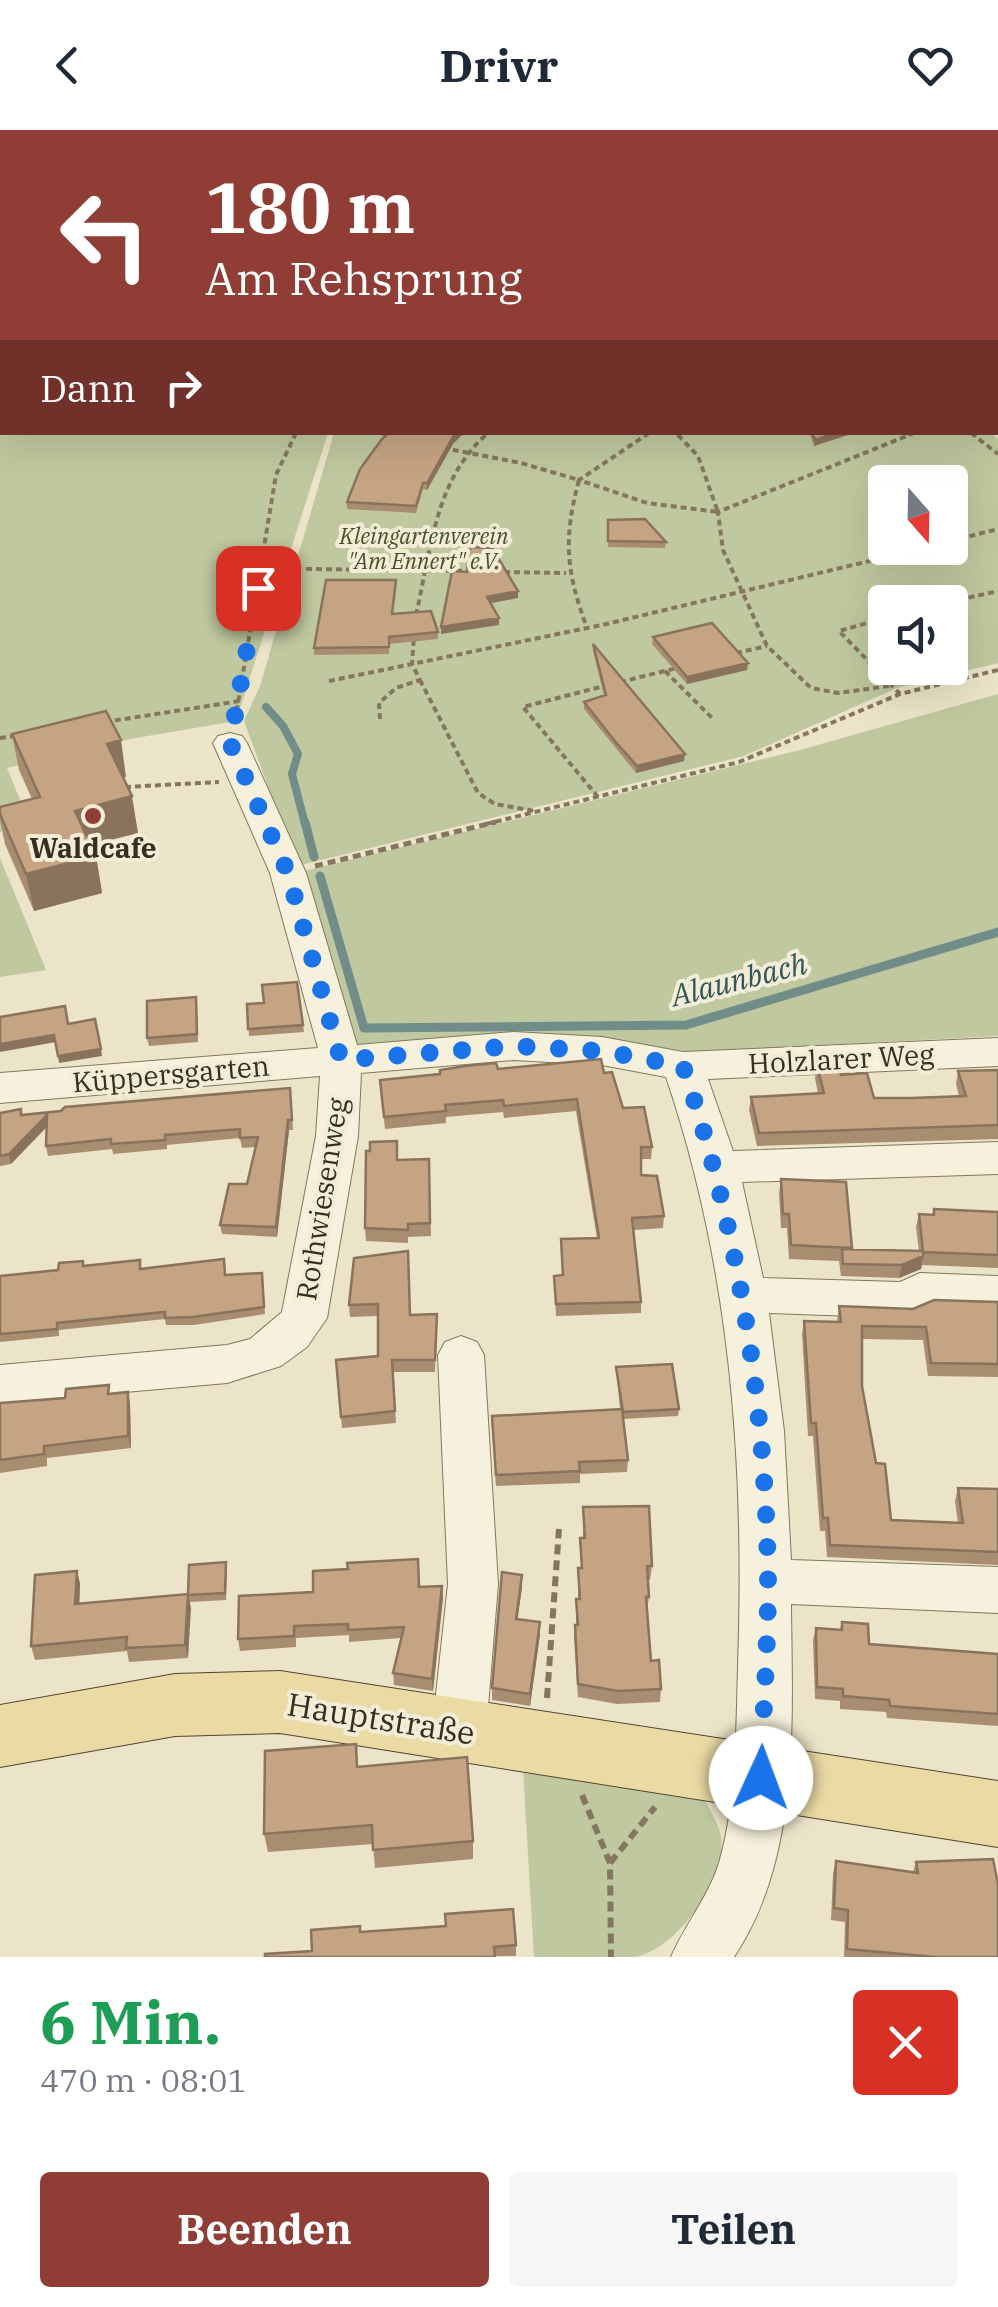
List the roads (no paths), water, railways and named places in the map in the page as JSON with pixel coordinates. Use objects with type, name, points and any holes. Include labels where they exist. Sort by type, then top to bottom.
[{"type":"main road","name":"Hauptstraße","points":[[0,1736],[175,1705],[280,1702],[998,1814]]},
{"type":"street","points":[[230,743],[288,873],[341,1060]]},
{"type":"street","name":"Holzlarer Weg","points":[[341,1060],[514,1046],[602,1051],[683,1066],[998,1052]]},
{"type":"street","name":"Küppersgarten","points":[[0,1088],[341,1060]]},
{"type":"street","name":"Rothwiesenweg","points":[[0,1384],[227,1364],[266,1353],[292,1334],[304,1318],[334,1154],[341,1060]]},
{"type":"street","points":[[683,1066],[718,1174],[742,1294],[761,1435],[768,1581],[761,1778],[746,1875],[725,1926],[700,1957]]},
{"type":"street","points":[[718,1174],[998,1158]]},
{"type":"street","points":[[718,1174],[846,1178],[856,1185]]},
{"type":"street","points":[[742,1294],[910,1300],[920,1291],[998,1294]]},
{"type":"street","points":[[459,1731],[472,1584],[462,1355]]},
{"type":"street","points":[[768,1581],[998,1590]]},
{"type":"waterway","points":[[266,707],[283,726],[298,754],[292,774],[305,824]]},
{"type":"waterway","points":[[305,822],[314,857]]},
{"type":"waterway","name":"Alaunbach","points":[[320,876],[364,1028],[686,1025],[998,932]]},
{"type":"place","name":"Waldcafe","points":[[93,816]]},
{"type":"park label","name":"Kleingartenverein \"Am Ennert\" e.V.","points":[[424,548]]}]
